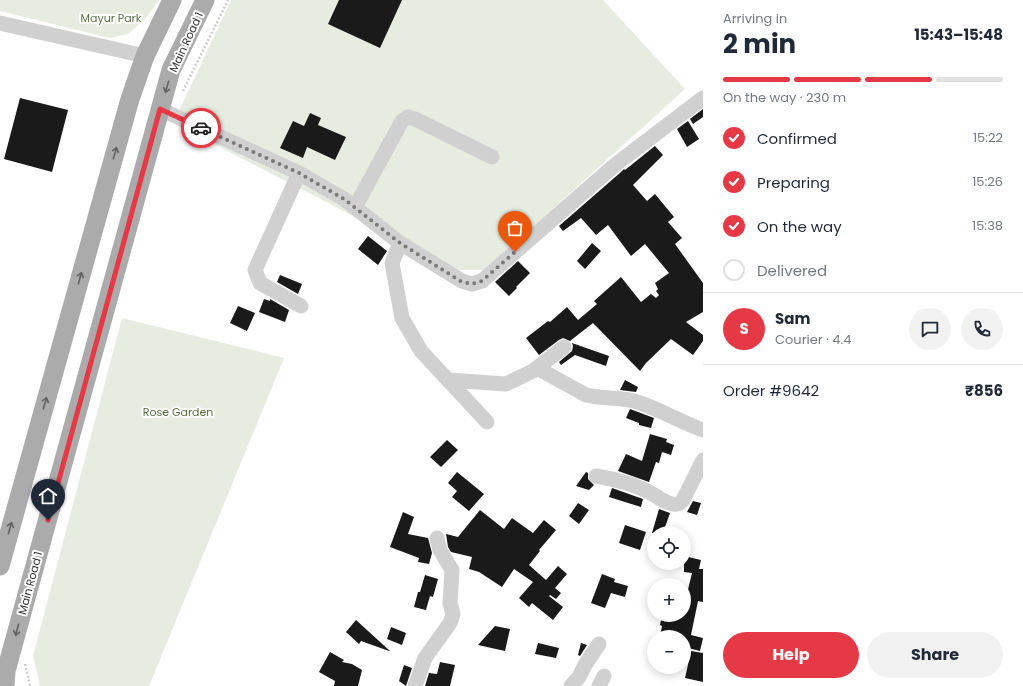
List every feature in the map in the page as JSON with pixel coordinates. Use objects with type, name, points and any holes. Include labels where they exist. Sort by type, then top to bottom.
[{"type":"main road","points":[[0,566],[130,99],[145,56],[172,0]]},
{"type":"main road","name":"Main Road 1","points":[[5,686],[6,671],[171,70],[205,0]]},
{"type":"street","points":[[0,23],[145,56]]},
{"type":"street","points":[[160,109],[299,173],[344,199],[400,243],[462,282],[472,284],[482,281],[615,165],[703,98]]},
{"type":"street","points":[[355,207],[402,121],[408,117],[415,118],[492,158]]},
{"type":"street","points":[[299,173],[255,270],[260,283],[301,306]]},
{"type":"street","points":[[400,243],[392,263],[402,318],[422,351],[487,422]]},
{"type":"street","points":[[448,380],[506,384],[537,368],[564,347]]},
{"type":"street","points":[[537,368],[586,395],[594,397],[622,398],[637,402],[703,430]]},
{"type":"street","points":[[596,476],[630,484],[647,491],[666,502],[679,504],[683,500],[703,460]]},
{"type":"street","points":[[415,686],[425,658],[450,623],[453,614],[450,603],[452,570],[440,550],[437,538]]},
{"type":"street","points":[[571,686],[579,677],[584,665],[599,644]]},
{"type":"green space","name":"Mayur Park","points":[[0,0],[159,0],[145,19],[128,34],[110,38],[0,11]]},
{"type":"green space","points":[[231,0],[603,0],[685,89],[485,270],[455,270],[181,127],[180,109]]},
{"type":"green space","name":"Rose Garden","points":[[122,318],[284,358],[149,686],[40,686],[33,656]]},
{"type":"building","points":[[339,0],[402,0],[380,48],[328,24]]},
{"type":"building","points":[[20,98],[68,110],[52,172],[4,159]]},
{"type":"building","points":[[703,109],[703,117],[693,124],[690,119]]},
{"type":"building","points":[[310,113],[321,118],[318,125],[346,137],[335,160],[307,147],[303,158],[280,148],[293,121],[304,126]]},
{"type":"building","points":[[688,121],[699,139],[687,147],[677,129]]},
{"type":"building","points":[[655,146],[663,155],[633,185],[647,201],[655,194],[674,217],[668,222],[682,238],[675,244],[703,283],[703,312],[686,322],[703,335],[703,341],[693,355],[671,339],[646,363],[640,371],[593,323],[570,341],[563,338],[539,355],[526,338],[548,321],[550,322],[567,307],[578,320],[597,304],[594,301],[621,277],[641,302],[651,294],[656,298],[659,295],[656,291],[658,289],[655,283],[669,273],[645,244],[631,256],[608,225],[596,235],[581,218],[563,231],[559,226],[624,169],[625,170]]},
{"type":"building","points":[[368,236],[387,251],[378,265],[358,249]]},
{"type":"building","points":[[592,243],[601,251],[585,269],[577,261]]},
{"type":"building","points":[[518,261],[530,273],[509,296],[495,282]]},
{"type":"building","points":[[280,275],[302,284],[298,294],[277,282]]},
{"type":"building","points":[[264,299],[270,301],[270,299],[289,310],[285,322],[259,312]]},
{"type":"building","points":[[238,306],[255,313],[247,331],[230,323]]},
{"type":"building","points":[[572,343],[609,356],[606,366],[575,355],[561,365],[559,362],[572,351]]},
{"type":"building","points":[[625,380],[638,387],[636,392],[620,390]]},
{"type":"building","points":[[630,409],[654,418],[651,428],[639,425],[639,423],[626,418]]},
{"type":"building","points":[[650,434],[667,439],[666,442],[674,445],[671,455],[662,452],[659,463],[656,462],[649,482],[618,471],[626,454],[642,461]]},
{"type":"building","points":[[447,440],[458,450],[441,467],[430,457]]},
{"type":"building","points":[[457,472],[484,494],[469,511],[452,497],[457,491],[448,483]]},
{"type":"building","points":[[586,472],[588,473],[588,479],[594,485],[589,490],[576,486]]},
{"type":"building","points":[[612,488],[643,499],[641,507],[609,497]]},
{"type":"building","points":[[693,501],[701,503],[697,515],[687,512]]},
{"type":"building","points":[[578,503],[589,510],[579,524],[569,516]]},
{"type":"building","points":[[659,509],[670,513],[665,526],[654,526]]},
{"type":"building","points":[[480,510],[504,529],[512,518],[533,533],[544,520],[556,530],[539,550],[540,551],[529,565],[546,580],[558,566],[567,574],[555,588],[561,593],[556,599],[550,595],[549,596],[563,607],[553,620],[532,603],[529,607],[519,598],[533,582],[514,569],[502,587],[479,572],[469,569],[472,557],[451,552],[448,547],[446,534],[458,537]]},
{"type":"building","points":[[403,512],[414,517],[408,534],[428,538],[432,553],[429,564],[418,562],[419,558],[390,547]]},
{"type":"building","points":[[625,525],[646,532],[640,550],[619,543]]},
{"type":"building","points":[[691,558],[701,560],[699,569],[703,569],[703,602],[698,601],[691,635],[691,630],[661,630],[662,626],[660,625],[661,622],[691,622],[692,573],[684,572],[684,570],[691,570]]},
{"type":"building","points":[[602,574],[615,579],[614,582],[628,586],[625,597],[611,593],[605,608],[591,603]]},
{"type":"building","points":[[425,575],[438,579],[433,597],[430,596],[426,610],[414,607]]},
{"type":"building","points":[[356,620],[390,651],[361,641],[359,644],[346,632]]},
{"type":"building","points":[[495,626],[510,629],[505,651],[478,645]]},
{"type":"building","points":[[391,627],[406,633],[402,645],[387,639]]},
{"type":"building","points":[[691,635],[703,638],[700,651],[691,649]]},
{"type":"building","points":[[538,643],[559,648],[556,658],[535,654]]},
{"type":"building","points":[[581,643],[587,645],[580,656],[578,655]]},
{"type":"building","points":[[691,651],[703,653],[703,682],[685,678],[686,674],[691,674]]},
{"type":"building","points":[[330,652],[344,660],[342,662],[352,664],[362,670],[358,686],[334,686],[335,681],[319,672]]},
{"type":"building","points":[[440,662],[455,665],[450,686],[425,686],[429,673],[437,674]]},
{"type":"building","points":[[404,665],[412,668],[406,686],[399,681]]},
{"type":"way so far","points":[[201,128],[299,173],[344,199],[400,243],[462,282],[472,284],[482,281],[515,252]]},
{"type":"route","points":[[48,520],[160,109],[201,128]]}]
